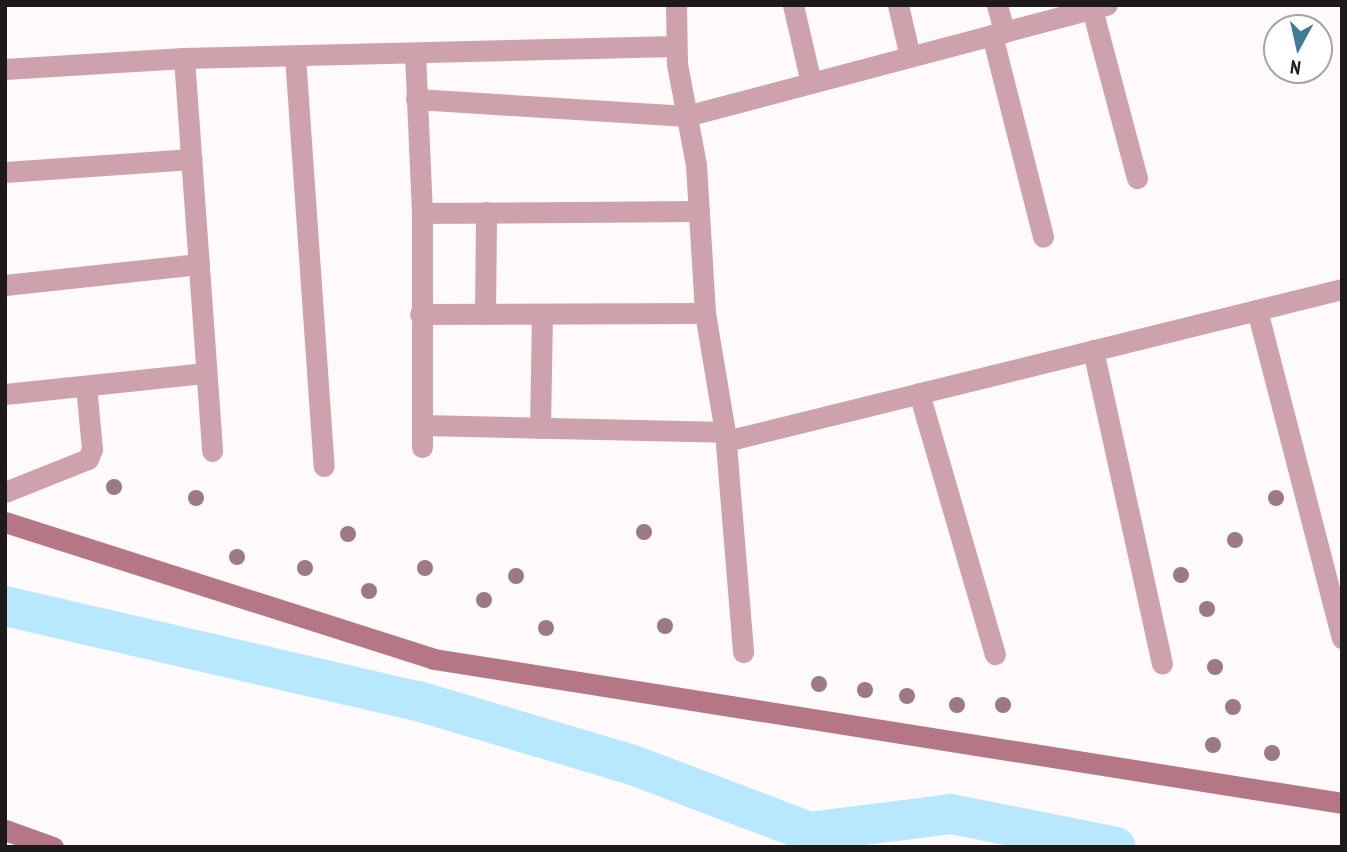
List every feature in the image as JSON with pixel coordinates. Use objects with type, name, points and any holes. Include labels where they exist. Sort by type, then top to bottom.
[{"type":"street","points":[[676,5],[676,46],[699,211],[705,313],[725,436],[743,652]]},
{"type":"street","points":[[793,5],[811,83]]},
{"type":"street","points":[[898,5],[910,57]]},
{"type":"street","points":[[997,5],[998,34],[1043,236]]},
{"type":"street","points":[[416,99],[686,116],[1099,7],[1137,178]]},
{"type":"street","points":[[5,69],[184,58],[676,46]]},
{"type":"street","points":[[415,53],[422,213],[422,447]]},
{"type":"street","points":[[295,56],[324,466]]},
{"type":"street","points":[[184,58],[212,451]]},
{"type":"street","points":[[5,172],[192,159]]},
{"type":"street","points":[[422,213],[699,211]]},
{"type":"street","points":[[485,314],[486,212]]},
{"type":"street","points":[[5,285],[199,264]]},
{"type":"street","points":[[422,425],[725,436],[919,393],[1342,289]]},
{"type":"street","points":[[1258,310],[1342,638]]},
{"type":"street","points":[[420,314],[705,313]]},
{"type":"street","points":[[540,428],[542,314]]},
{"type":"street","points":[[1093,350],[1161,664]]},
{"type":"street","points":[[5,394],[206,373]]},
{"type":"street","points":[[5,492],[88,458],[92,449],[86,386]]},
{"type":"street","points":[[919,393],[995,654]]},
{"type":"street","points":[[5,522],[434,659],[1342,803]]},
{"type":"street","points":[[5,830],[53,847]]},
{"type":"waterway","points":[[5,606],[418,701],[633,765],[809,832],[951,814],[1116,847]]}]
